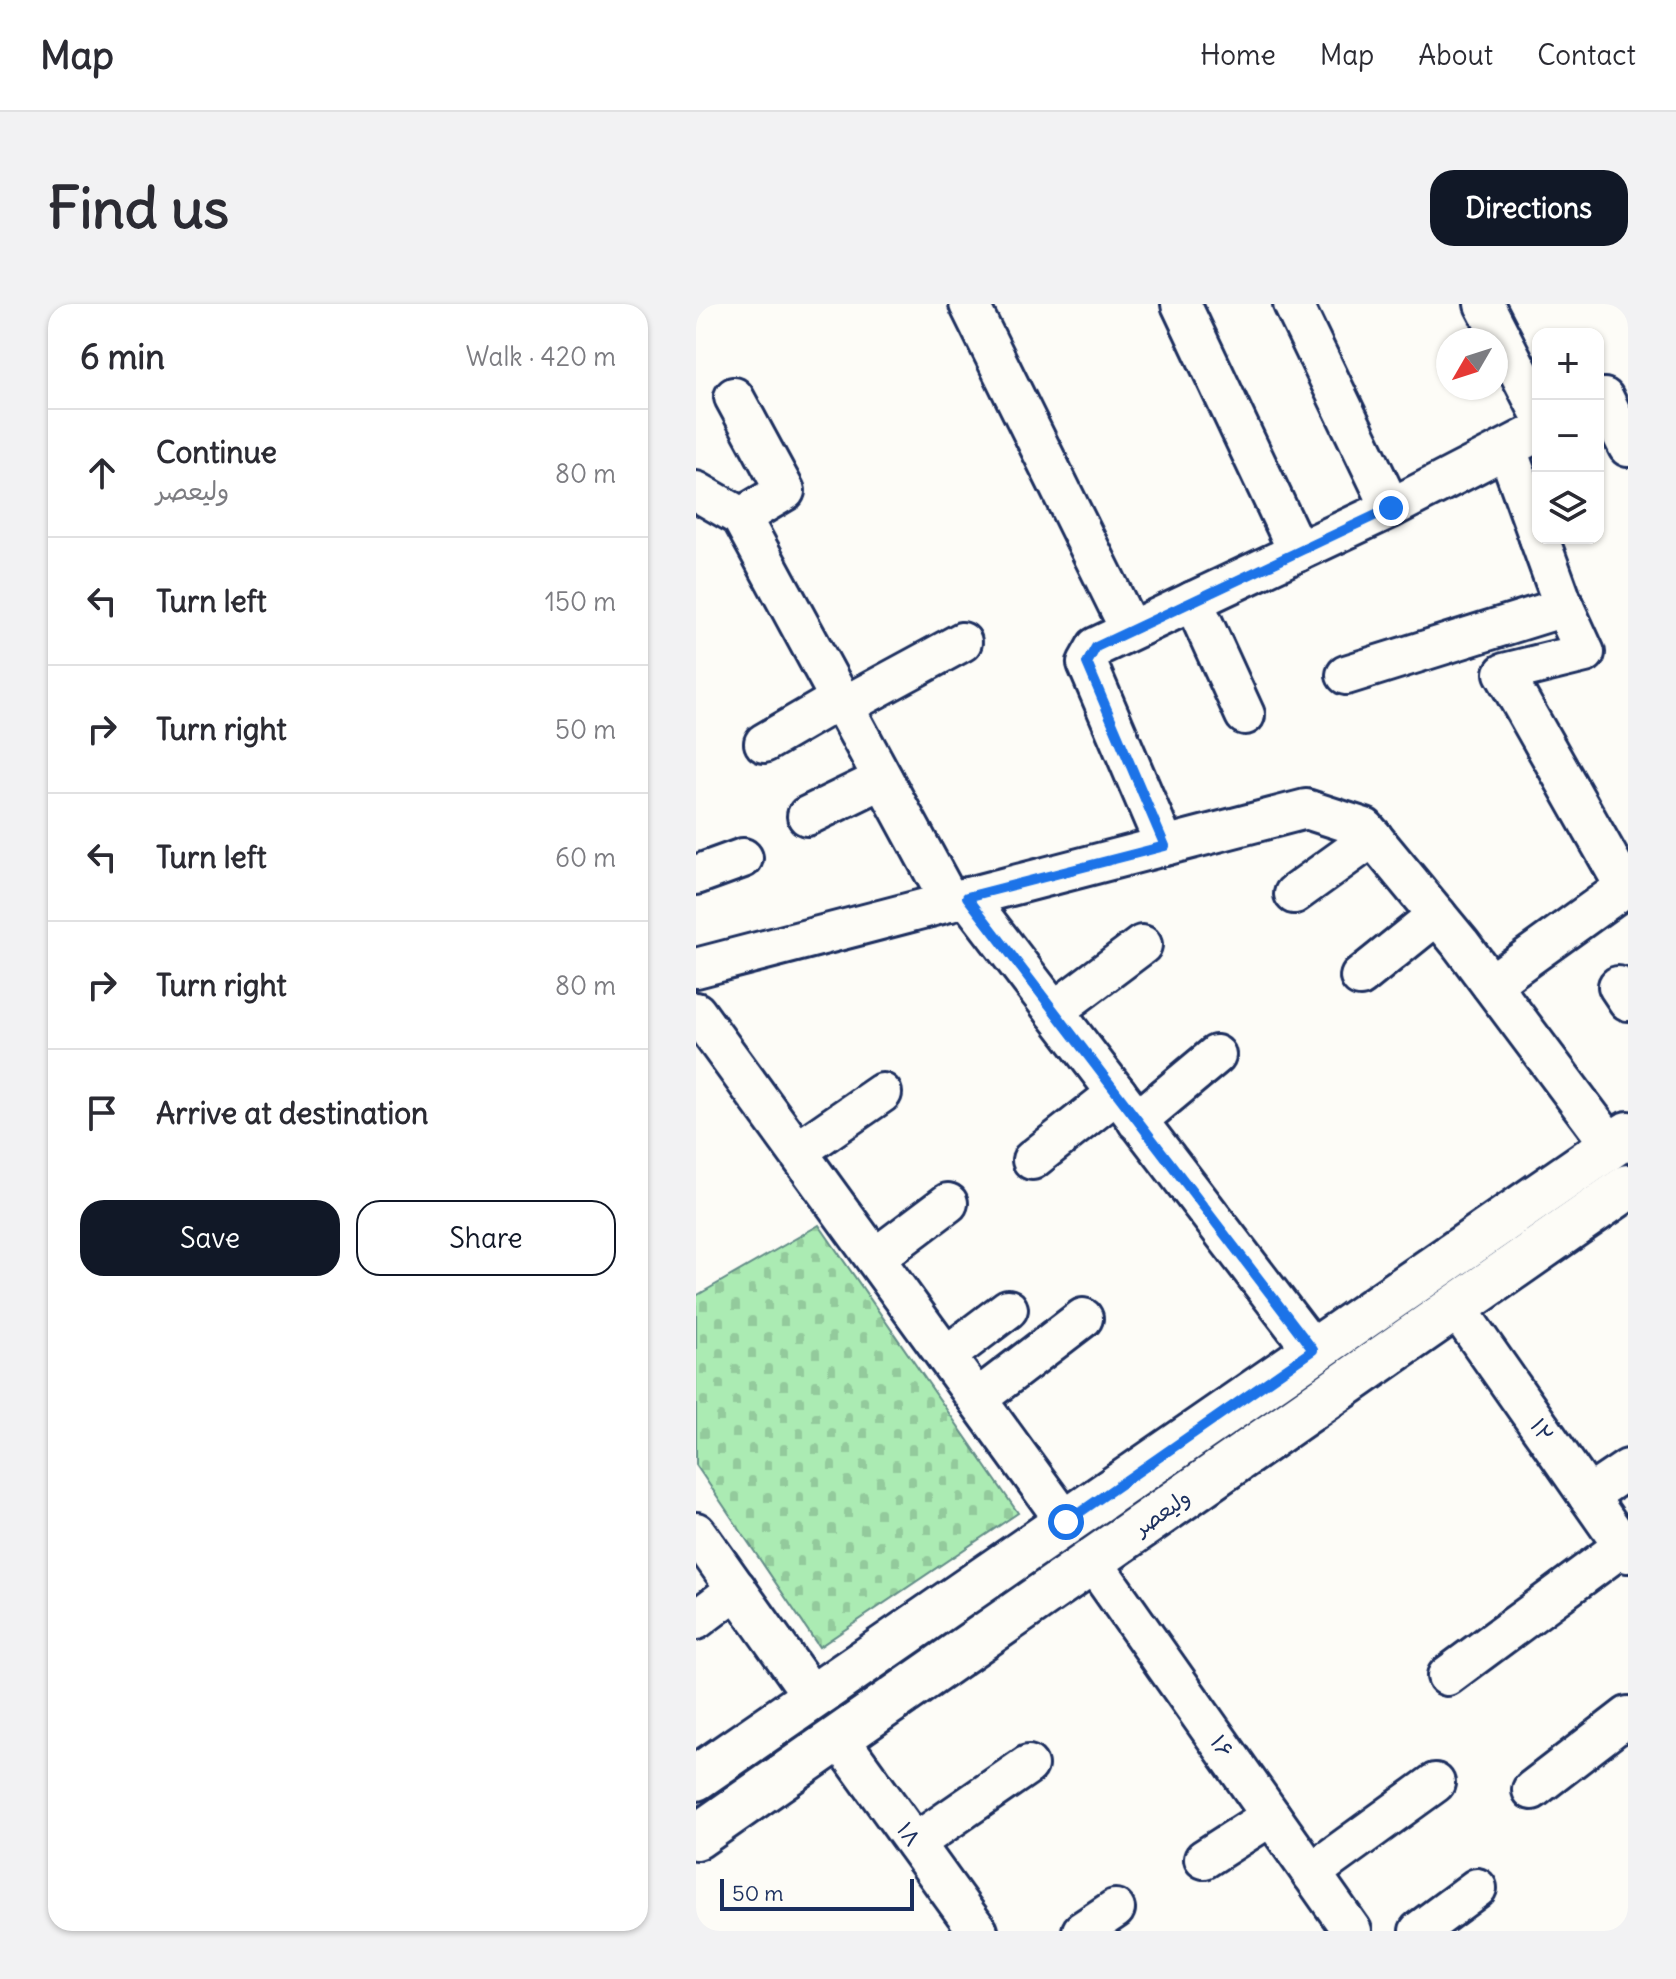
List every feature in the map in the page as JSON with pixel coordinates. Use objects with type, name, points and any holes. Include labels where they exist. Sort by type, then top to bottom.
[{"type":"main road","points":[[696,1778],[1619,1140]]},
{"type":"main road","name":"ولیعصر","points":[[696,1837],[1628,1187]]},
{"type":"street","points":[[969,304],[1130,630]]},
{"type":"street","points":[[1181,304],[1298,552]]},
{"type":"street","points":[[1293,304],[1391,508]]},
{"type":"street","points":[[1484,304],[1533,400]]},
{"type":"street","points":[[1610,395],[1628,447]]},
{"type":"street","points":[[734,397],[785,491],[741,517]]},
{"type":"street","points":[[1165,846],[1087,663],[1096,647],[1391,508],[1522,440],[1532,496]]},
{"type":"street","points":[[696,491],[741,517],[883,779],[959,900],[1054,1011],[1313,1350]]},
{"type":"street","points":[[1491,984],[1626,886],[1504,673],[1585,653],[1564,607],[1542,544]]},
{"type":"street","points":[[1193,601],[1245,715]]},
{"type":"street","points":[[1346,675],[1564,607]]},
{"type":"street","points":[[764,743],[962,642]]},
{"type":"street","points":[[807,816],[883,779]]},
{"type":"street","points":[[696,968],[1306,809],[1365,828],[1619,1140]]},
{"type":"street","points":[[1294,894],[1373,837]]},
{"type":"street","points":[[696,875],[743,858]]},
{"type":"street","points":[[1360,977],[1437,915]]},
{"type":"street","points":[[1054,1011],[1142,945]]},
{"type":"street","points":[[696,1012],[1066,1522]]},
{"type":"street","points":[[1032,1160],[1216,1055]]},
{"type":"street","points":[[798,1151],[882,1093]]},
{"type":"street","points":[[875,1258],[948,1203]]},
{"type":"street","name":"۱۲","points":[[1456,1307],[1626,1549]]},
{"type":"street","points":[[946,1356],[1008,1309]]},
{"type":"street","points":[[977,1399],[1083,1318]]},
{"type":"street","points":[[1588,1496],[1628,1469]]},
{"type":"street","points":[[696,1532],[813,1697]]},
{"type":"street","points":[[1447,1676],[1626,1549]]},
{"type":"street","name":"۱۶","points":[[1092,1561],[1352,1931]]},
{"type":"street","points":[[696,1620],[737,1589]]},
{"type":"street","points":[[1532,1790],[1628,1716]]},
{"type":"street","name":"۱۸","points":[[839,1738],[978,1931]]},
{"type":"street","points":[[915,1843],[1028,1765]]},
{"type":"street","points":[[1311,1873],[1435,1783]]},
{"type":"street","points":[[1204,1859],[1271,1816]]},
{"type":"street","points":[[1419,1931],[1477,1888]]},
{"type":"street","points":[[1082,1931],[1115,1909]]},
{"type":"green space","points":[[819,1225],[1018,1513],[819,1647],[696,1465],[696,1296]]},
{"type":"route","points":[[1066,1522],[1313,1350],[967,897],[1165,846],[1087,663],[1096,647],[1391,508]]}]
